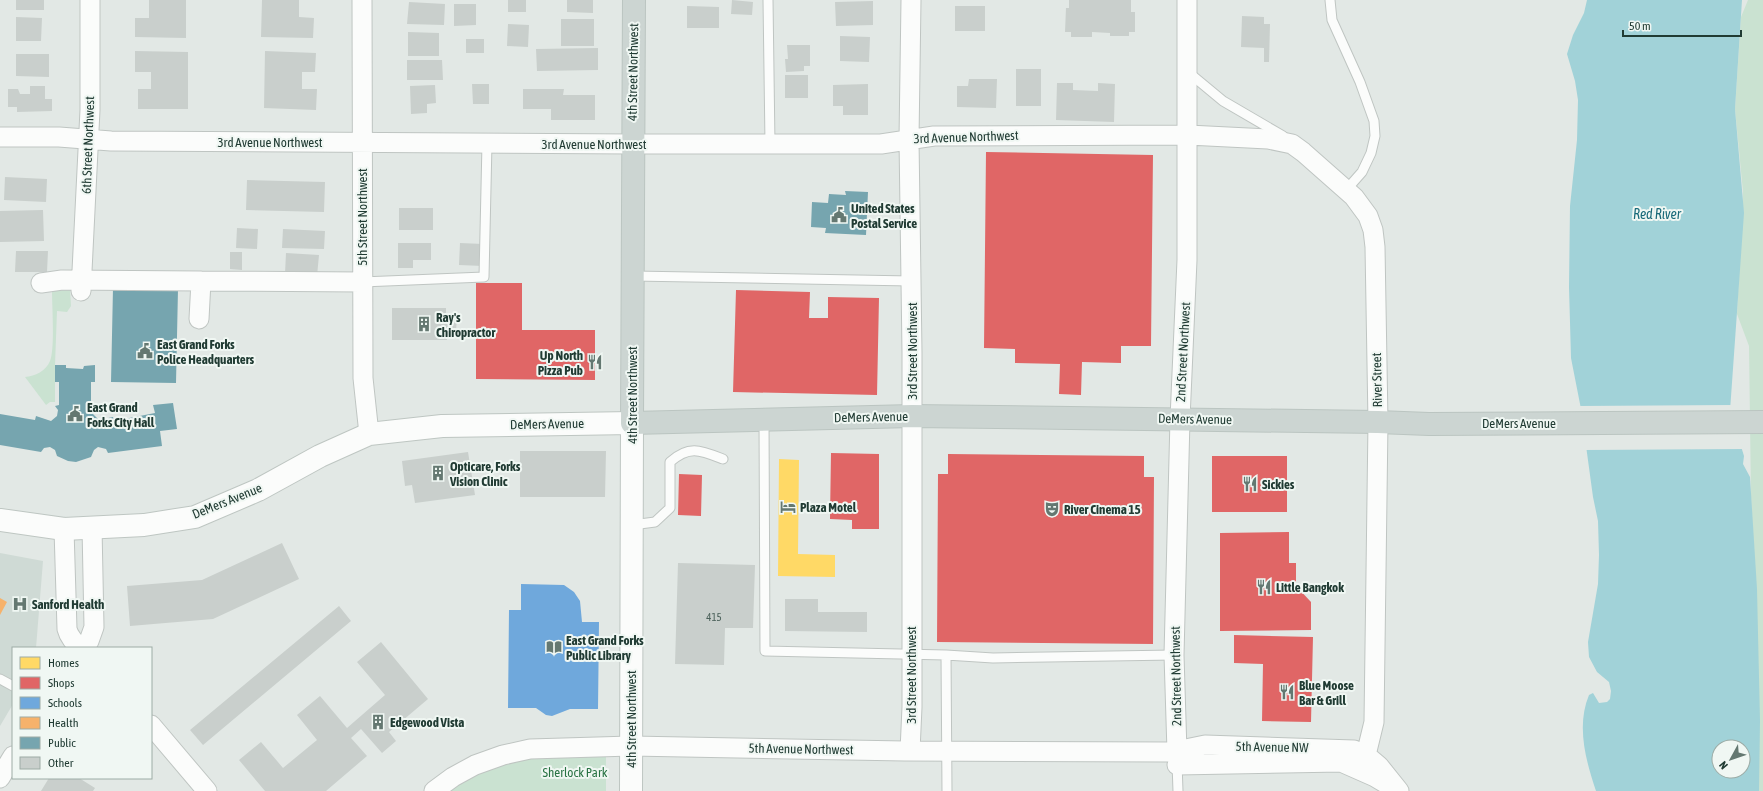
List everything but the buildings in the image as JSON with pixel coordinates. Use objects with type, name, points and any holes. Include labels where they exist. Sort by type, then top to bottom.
[{"type":"main road","name":"4th Street Northwest","points":[[631,791],[634,0]]},
{"type":"main road","name":"DeMers Avenue","points":[[0,520],[64,529],[144,525],[195,517],[258,490],[320,456],[369,434],[442,426],[912,416],[1440,424],[1763,422]]},
{"type":"street","name":"6th Street Northwest","points":[[82,285],[89,140],[90,0]]},
{"type":"street","name":"5th Street Northwest","points":[[362,0],[363,378],[369,434]]},
{"type":"street","name":"3rd Street Northwest","points":[[910,751],[912,707],[912,416],[909,139],[911,0]]},
{"type":"street","name":"2nd Street Northwest","points":[[1177,758],[1174,655],[1180,419],[1187,260],[1188,0]]},
{"type":"street","name":"3rd Avenue Northwest","points":[[0,137],[59,137],[89,140],[633,144],[881,144],[909,139],[942,136],[1188,135]]},
{"type":"street","name":"River Street","points":[[1188,135],[1268,139],[1292,144],[1346,189],[1360,204],[1368,216],[1373,230],[1376,270],[1378,422],[1374,722],[1366,755]]},
{"type":"street","points":[[41,283],[62,280],[82,285],[201,281],[362,282]]},
{"type":"street","points":[[200,319],[201,281]]},
{"type":"street","points":[[82,647],[89,641],[94,627],[92,527]]},
{"type":"street","points":[[64,529],[67,629],[73,642],[80,647]]},
{"type":"street","points":[[152,725],[208,791]]},
{"type":"street","name":"5th Avenue NW","points":[[1177,758],[1205,745],[1335,748],[1354,750],[1366,755]]},
{"type":"street","name":"5th Avenue Northwest","points":[[434,791],[453,777],[475,765],[503,755],[530,749],[631,746],[947,751],[1177,758]]},
{"type":"street","points":[[1366,755],[1379,766],[1398,791]]},
{"type":"street","points":[[0,778],[12,758]]},
{"type":"street","points":[[1177,758],[1340,762],[1374,777],[1398,791]]},
{"type":"lane","points":[[768,0],[770,144]]},
{"type":"lane","points":[[1330,0],[1332,20],[1360,82],[1374,121],[1375,136],[1371,153],[1362,172],[1346,189]]},
{"type":"lane","points":[[1188,71],[1223,101],[1283,136],[1292,144]]},
{"type":"lane","points":[[362,282],[484,277],[487,143]]},
{"type":"lane","points":[[633,276],[911,281]]},
{"type":"lane","points":[[764,419],[765,651],[946,655],[993,658],[1174,655]]},
{"type":"lane","points":[[632,525],[655,522],[670,508],[670,462],[681,453],[702,451],[723,459]]},
{"type":"lane","points":[[946,655],[947,791]]},
{"type":"lane","points":[[0,678],[12,685]]},
{"type":"lane","points":[[1177,758],[1178,791]]},
{"type":"shaded area","name":"Sanford Health","points":[[0,553],[43,561],[36,647],[12,647],[12,706],[0,726]]},
{"type":"green space","points":[[1748,0],[1763,0],[1763,791],[1759,791],[1751,497],[1749,346],[1737,314],[1743,192],[1735,109],[1741,17]]},
{"type":"green space","points":[[60,288],[70,288],[71,306],[67,312],[57,311],[55,402],[50,402],[46,405],[25,377],[40,372],[46,368],[50,361],[52,355],[53,337],[52,291]]},
{"type":"green space","name":"Sherlock Park","points":[[606,751],[606,791],[436,791],[503,755]]},
{"type":"water","name":"Red River","points":[[1587,0],[1742,0],[1735,109],[1744,213],[1730,411],[1744,456],[1743,464],[1750,477],[1757,589],[1760,721],[1759,791],[1596,791],[1586,756],[1583,719],[1589,695],[1593,693],[1599,703],[1607,702],[1610,699],[1611,691],[1609,682],[1597,672],[1589,657],[1588,642],[1598,584],[1598,521],[1593,497],[1581,409],[1571,358],[1569,287],[1570,206],[1577,140],[1578,100],[1575,81],[1567,54],[1573,35],[1584,13]]},
{"type":"pier","points":[[1733,405],[1736,429],[1744,449],[1585,450],[1578,406]]},
{"type":"place","name":"United States Postal Service","points":[[839,215]]},
{"type":"place","name":"Ray's Chiropractor","points":[[424,324]]},
{"type":"place","name":"East Grand Forks Police Headquarters","points":[[145,351]]},
{"type":"place","name":"Up North Pizza Pub","points":[[595,362]]},
{"type":"place","name":"East Grand Forks City Hall","points":[[75,414]]},
{"type":"place","name":"Opticare, Forks Vision Clinic","points":[[438,473]]},
{"type":"place","name":"Sickies","points":[[1250,484]]},
{"type":"place","name":"Plaza Motel","points":[[788,507]]},
{"type":"place","name":"River Cinema 15","points":[[1052,509]]},
{"type":"place","name":"Little Bangkok","points":[[1264,587]]},
{"type":"place","name":"Sanford Health","points":[[20,604]]},
{"type":"place","name":"East Grand Forks Public Library","points":[[554,647]]},
{"type":"place","name":"Blue Moose Bar & Grill","points":[[1287,692]]},
{"type":"place","name":"Edgewood Vista","points":[[378,722]]}]
